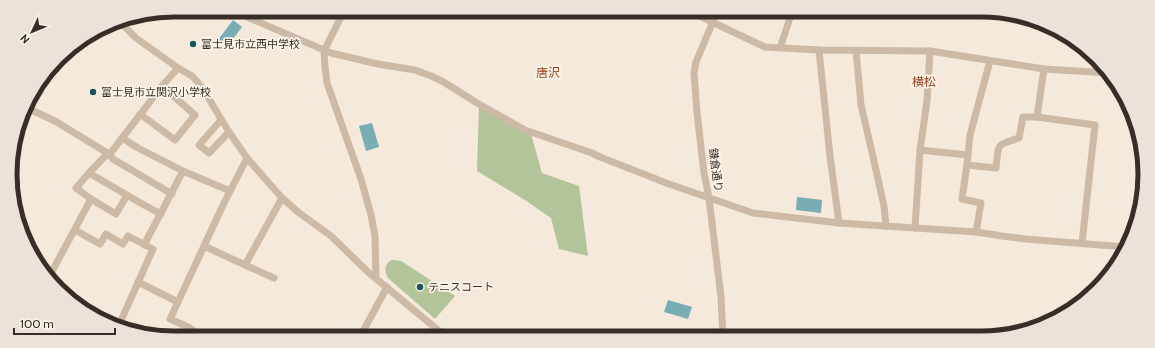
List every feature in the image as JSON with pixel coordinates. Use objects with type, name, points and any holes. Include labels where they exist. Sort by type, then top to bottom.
[{"type":"street","points":[[247,17],[331,54],[416,70],[442,81],[525,130],[592,153],[669,184],[753,213],[839,223],[976,232],[1002,236],[1120,246]]},
{"type":"street","points":[[341,17],[324,51],[327,83],[361,179],[372,215],[375,236],[376,278]]},
{"type":"street","points":[[702,17],[764,47],[819,50],[930,51],[1044,69],[1101,73]]},
{"type":"street","name":"鎌倉通り","points":[[714,17],[696,62],[694,73],[704,173],[709,198],[721,297],[723,331]]},
{"type":"street","points":[[780,48],[790,17]]},
{"type":"street","points":[[123,25],[136,38],[178,68],[192,76],[201,86],[247,158],[282,198],[298,212],[331,236],[376,278],[439,331]]},
{"type":"street","points":[[819,50],[830,156],[839,223]]},
{"type":"street","points":[[856,50],[861,105],[870,139],[884,206],[886,226]]},
{"type":"street","points":[[915,228],[920,150],[930,51]]},
{"type":"street","points":[[976,232],[981,202],[962,199],[970,134],[990,61]]},
{"type":"street","points":[[128,195],[116,214],[76,188],[108,153],[113,150],[162,86],[178,68]]},
{"type":"street","points":[[1037,117],[1044,69]]},
{"type":"street","points":[[140,114],[175,140],[195,115],[162,86]]},
{"type":"street","points":[[31,110],[55,121],[108,153],[113,159],[172,194]]},
{"type":"street","points":[[966,165],[996,168],[998,148],[1001,144],[1020,138],[1023,117],[1037,117],[1095,125],[1082,243]]},
{"type":"street","points":[[222,120],[199,145],[209,153],[229,132]]},
{"type":"street","points":[[122,138],[183,171],[230,191]]},
{"type":"street","points":[[920,150],[968,154]]},
{"type":"street","points":[[194,331],[170,319],[247,158]]},
{"type":"street","points":[[144,245],[183,171]]},
{"type":"street","points":[[89,173],[161,214]]},
{"type":"street","points":[[245,265],[282,198]]},
{"type":"street","points":[[51,273],[91,199]]},
{"type":"street","points":[[75,230],[100,244],[106,234],[123,244],[128,236],[153,249],[121,322]]},
{"type":"street","points":[[204,246],[274,278]]},
{"type":"street","points":[[138,282],[178,302]]},
{"type":"street","points":[[363,331],[387,287]]},
{"type":"green space","points":[[479,106],[531,134],[542,173],[579,186],[588,256],[559,249],[551,218],[525,200],[477,171]]},
{"type":"green space","name":"テニスコート","points":[[391,260],[401,261],[455,296],[435,319],[388,278],[385,268]]},
{"type":"water","points":[[233,20],[242,27],[227,47],[218,40]]},
{"type":"water","points":[[372,123],[379,147],[366,151],[359,126]]},
{"type":"water","points":[[797,197],[822,200],[821,213],[796,210]]},
{"type":"water","points":[[668,300],[692,307],[688,319],[664,312]]},
{"type":"place","name":"富士見市立西中学校","points":[[193,44]]},
{"type":"place","name":"富士見市立関沢小学校","points":[[93,92]]},
{"type":"place","name":"テニスコート","points":[[420,287]]},
{"type":"district","name":"唐沢","points":[[548,73]]},
{"type":"district","name":"横松","points":[[924,82]]}]
